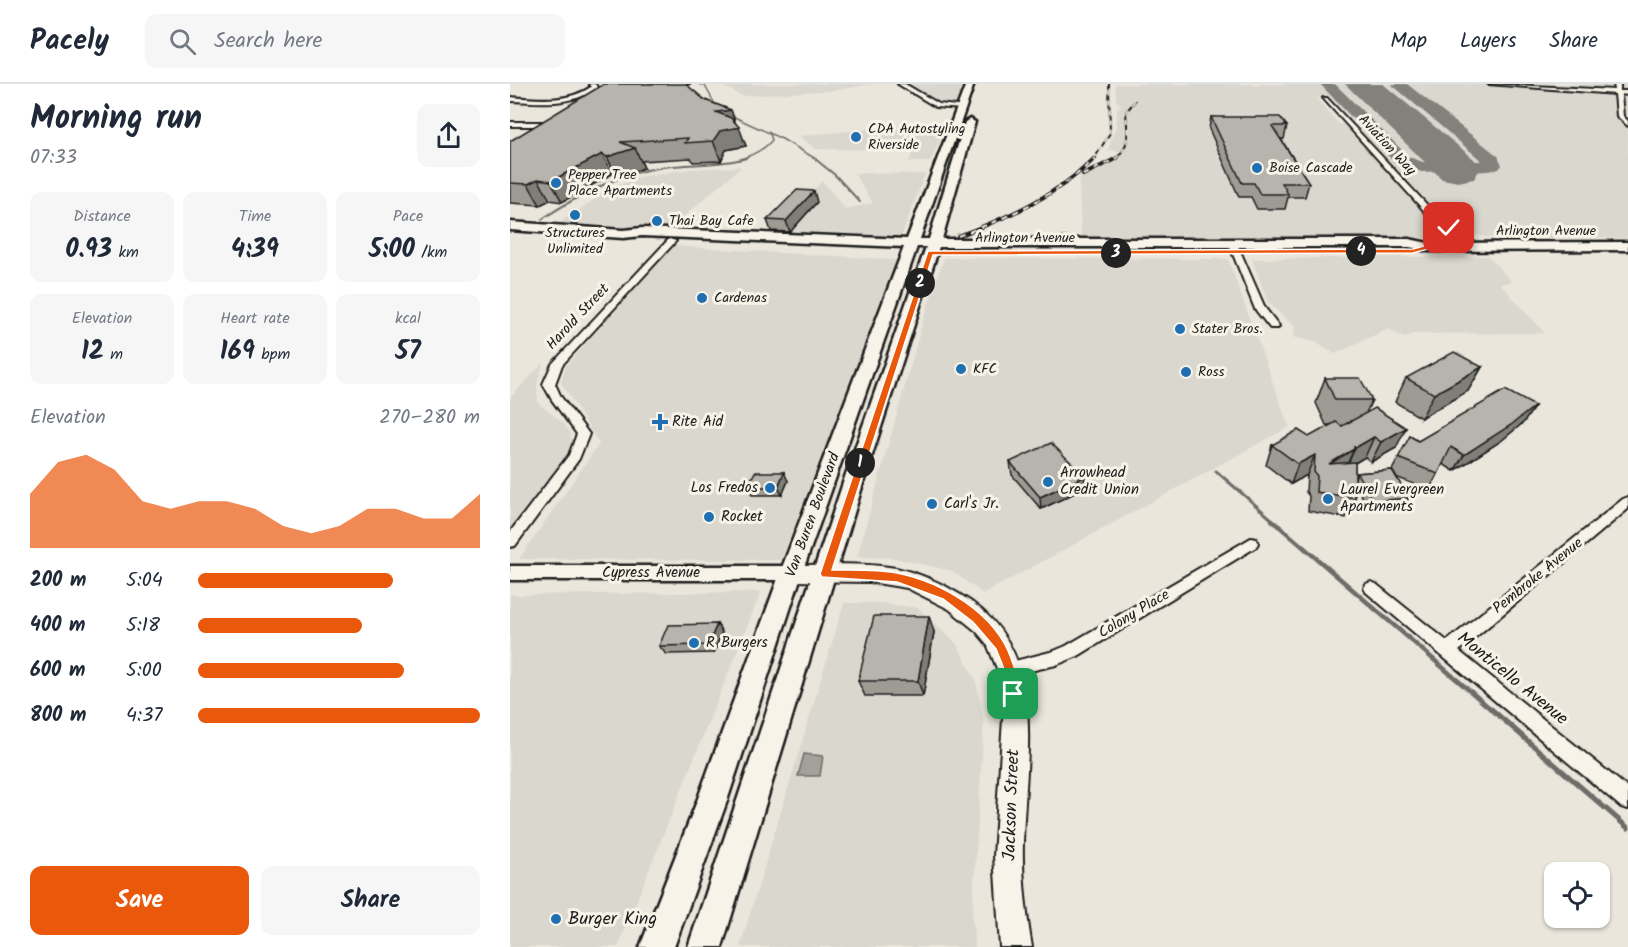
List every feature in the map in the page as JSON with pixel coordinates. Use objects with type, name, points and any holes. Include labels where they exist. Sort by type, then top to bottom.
[{"type":"main road","name":"Van Buren Boulevard","points":[[705,947],[932,248],[968,109],[970,84]]},
{"type":"main road","name":"Van Buren Boulevard","points":[[657,947],[712,801],[791,573],[909,248],[968,109]]},
{"type":"main road","name":"Arlington Avenue","points":[[510,226],[909,248]]},
{"type":"main road","name":"Arlington Avenue","points":[[623,234],[633,239],[842,251],[909,248],[1235,248],[1413,251],[1428,247],[1628,246]]},
{"type":"main road","points":[[672,241],[680,237],[724,237]]},
{"type":"main road","points":[[889,305],[896,317],[891,334],[899,344]]},
{"type":"main road","points":[[875,344],[885,352],[874,385],[880,404]]},
{"type":"main road","name":"Jackson Street","points":[[791,573],[872,574],[897,577],[920,584],[947,596],[977,619],[1001,646],[1010,669],[1015,722],[1009,845],[1010,887],[1017,947]]},
{"type":"street","points":[[512,100],[575,99],[594,87],[592,84]]},
{"type":"street","points":[[901,84],[938,106],[968,109]]},
{"type":"street","points":[[1491,84],[1603,92],[1617,90],[1628,93]]},
{"type":"street","points":[[1617,90],[1628,124]]},
{"type":"street","name":"Aviation Way","points":[[1325,99],[1439,222],[1456,231],[1471,247]]},
{"type":"street","points":[[510,124],[562,123]]},
{"type":"street","name":"Harold Street","points":[[510,543],[575,456],[583,434],[574,418],[555,400],[549,384],[556,364],[672,241]]},
{"type":"street","points":[[1235,248],[1260,309],[1274,326]]},
{"type":"street","name":"Pembroke Avenue","points":[[1447,651],[1628,502]]},
{"type":"street","name":"Colony Place","points":[[1010,669],[1056,658],[1072,651],[1251,543]]},
{"type":"street","name":"Cypress Avenue","points":[[510,573],[791,573]]},
{"type":"street","name":"Monticello Avenue","points":[[1371,588],[1628,800]]},
{"type":"shaded area","points":[[719,84],[873,84],[837,90],[742,96]]},
{"type":"shaded area","points":[[908,84],[963,84],[956,103],[945,104]]},
{"type":"shaded area","points":[[1115,84],[1628,84],[1628,238],[1485,237],[1461,230],[1461,219],[1429,205],[1328,98],[1317,99],[1449,238],[1081,240],[1079,179],[1107,165],[1124,152],[1108,150],[1117,123],[1117,108],[1122,107],[1116,100]]},
{"type":"shaded area","points":[[931,123],[947,125],[930,162],[909,162],[913,150],[816,149],[798,136]]},
{"type":"shaded area","points":[[741,167],[668,230],[559,223],[610,189],[638,177],[690,169]]},
{"type":"shaded area","points":[[854,173],[925,174],[900,240],[769,235],[822,181],[845,209],[873,203]]},
{"type":"shaded area","points":[[673,246],[897,260],[855,375],[781,560],[519,559],[599,444],[561,382],[566,366]]},
{"type":"shaded area","points":[[1488,256],[1512,282],[1500,284],[1545,333],[1412,334],[1405,338],[1388,329],[1335,354],[1315,342],[1293,337],[1295,327],[1268,302],[1252,259]]},
{"type":"shaded area","points":[[944,258],[1228,259],[1289,427],[983,594],[952,571],[895,558],[857,557],[923,321]]},
{"type":"shaded area","points":[[543,363],[537,384],[538,403],[564,424],[571,434],[570,446],[561,466],[510,530],[510,398]]},
{"type":"shaded area","points":[[761,592],[618,947],[510,947],[510,595]]},
{"type":"shaded area","points":[[844,603],[882,603],[918,608],[957,644],[976,681],[984,722],[972,917],[975,947],[740,947]]},
{"type":"shaded area","points":[[804,754],[823,756],[820,776],[798,776]]},
{"type":"building","points":[[604,84],[691,84],[687,85],[705,100],[731,110],[716,112],[731,118],[739,127],[720,131],[713,141],[685,143],[688,138],[620,142],[635,148],[607,157],[602,154],[551,181],[538,179],[528,184],[510,183],[510,141]]},
{"type":"building","name":"Boise Cascade","points":[[1211,117],[1280,117],[1287,126],[1272,126],[1309,183],[1282,183],[1288,194],[1260,194],[1254,183],[1242,183]]},
{"type":"building","points":[[797,190],[814,191],[786,221],[767,220]]},
{"type":"building","points":[[1454,352],[1482,367],[1434,394],[1406,378]]},
{"type":"building","points":[[1325,378],[1360,378],[1372,400],[1335,400]]},
{"type":"building","points":[[1505,390],[1535,406],[1511,425],[1464,455],[1451,447],[1438,474],[1398,458],[1410,436],[1418,441]]},
{"type":"building","points":[[1375,408],[1406,428],[1381,442],[1374,437],[1355,448],[1354,446],[1354,449],[1329,464],[1355,462],[1355,498],[1316,492],[1315,455],[1298,464],[1272,445],[1298,430],[1309,437],[1336,422],[1342,426]]},
{"type":"building","points":[[1051,443],[1085,476],[1040,497],[1010,462]]},
{"type":"building","points":[[1392,470],[1409,498],[1373,501],[1357,473]]},
{"type":"building","points":[[755,472],[784,472],[778,487],[747,487]]},
{"type":"building","points":[[874,616],[929,616],[918,681],[858,681]]},
{"type":"building","points":[[717,624],[708,645],[659,646],[668,625]]},
{"type":"waterway","points":[[699,84],[705,86],[716,106]]},
{"type":"waterway","points":[[730,115],[770,133]]},
{"type":"waterway","points":[[741,159],[758,152],[769,144],[772,140],[770,133]]},
{"type":"waterway","points":[[770,133],[816,159]]},
{"type":"waterway","points":[[741,159],[746,158]]},
{"type":"waterway","points":[[814,158],[835,175],[860,202]]},
{"type":"waterway","points":[[542,219],[600,186],[631,174],[664,167],[741,159]]},
{"type":"waterway","points":[[1216,471],[1274,521]]},
{"type":"waterway","points":[[1272,520],[1492,710]]},
{"type":"waterway","points":[[1490,708],[1628,828]]},
{"type":"taxiway","points":[[1327,84],[1403,161],[1422,167],[1442,167],[1447,160],[1471,167],[1493,165],[1492,160],[1398,84]]},
{"type":"runway","points":[[1362,84],[1458,169]]},
{"type":"railway","points":[[1094,159],[1110,133],[1109,84]]},
{"type":"railway","points":[[1115,159],[1126,143],[1126,112],[1135,101]]},
{"type":"railway","points":[[958,236],[1031,204],[1065,183],[1094,159]]},
{"type":"railway","points":[[1083,175],[1115,159]]},
{"type":"place","name":"CDA Autostyling Riverside","points":[[856,137]]},
{"type":"place","name":"Boise Cascade","points":[[1257,168]]},
{"type":"place","name":"Pepper Tree Place Apartments","points":[[556,183]]},
{"type":"place","name":"Structures Unlimited","points":[[575,215]]},
{"type":"place","name":"Thai Bay Cafe","points":[[657,221]]},
{"type":"place","name":"Cardenas","points":[[702,298]]},
{"type":"place","name":"Stater Bros.","points":[[1180,329]]},
{"type":"place","name":"KFC","points":[[961,369]]},
{"type":"place","name":"Ross","points":[[1186,372]]},
{"type":"place","name":"Rite Aid","points":[[660,422]]},
{"type":"place","name":"Arrowhead Credit Union","points":[[1048,482]]},
{"type":"place","name":"Los Fredos","points":[[770,488]]},
{"type":"place","name":"Laurel Evergreen Apartments","points":[[1328,499]]},
{"type":"place","name":"Carl's Jr.","points":[[932,504]]},
{"type":"place","name":"Rocket","points":[[709,517]]},
{"type":"place","name":"R Burgers","points":[[694,643]]},
{"type":"place","name":"Burger King","points":[[556,919]]},
{"type":"route","points":[[1013,694],[1010,669],[1001,646],[977,619],[947,596],[897,577],[872,574],[826,574],[855,477],[930,253],[1413,251],[1428,247],[1471,247],[1456,231],[1449,228]]}]
